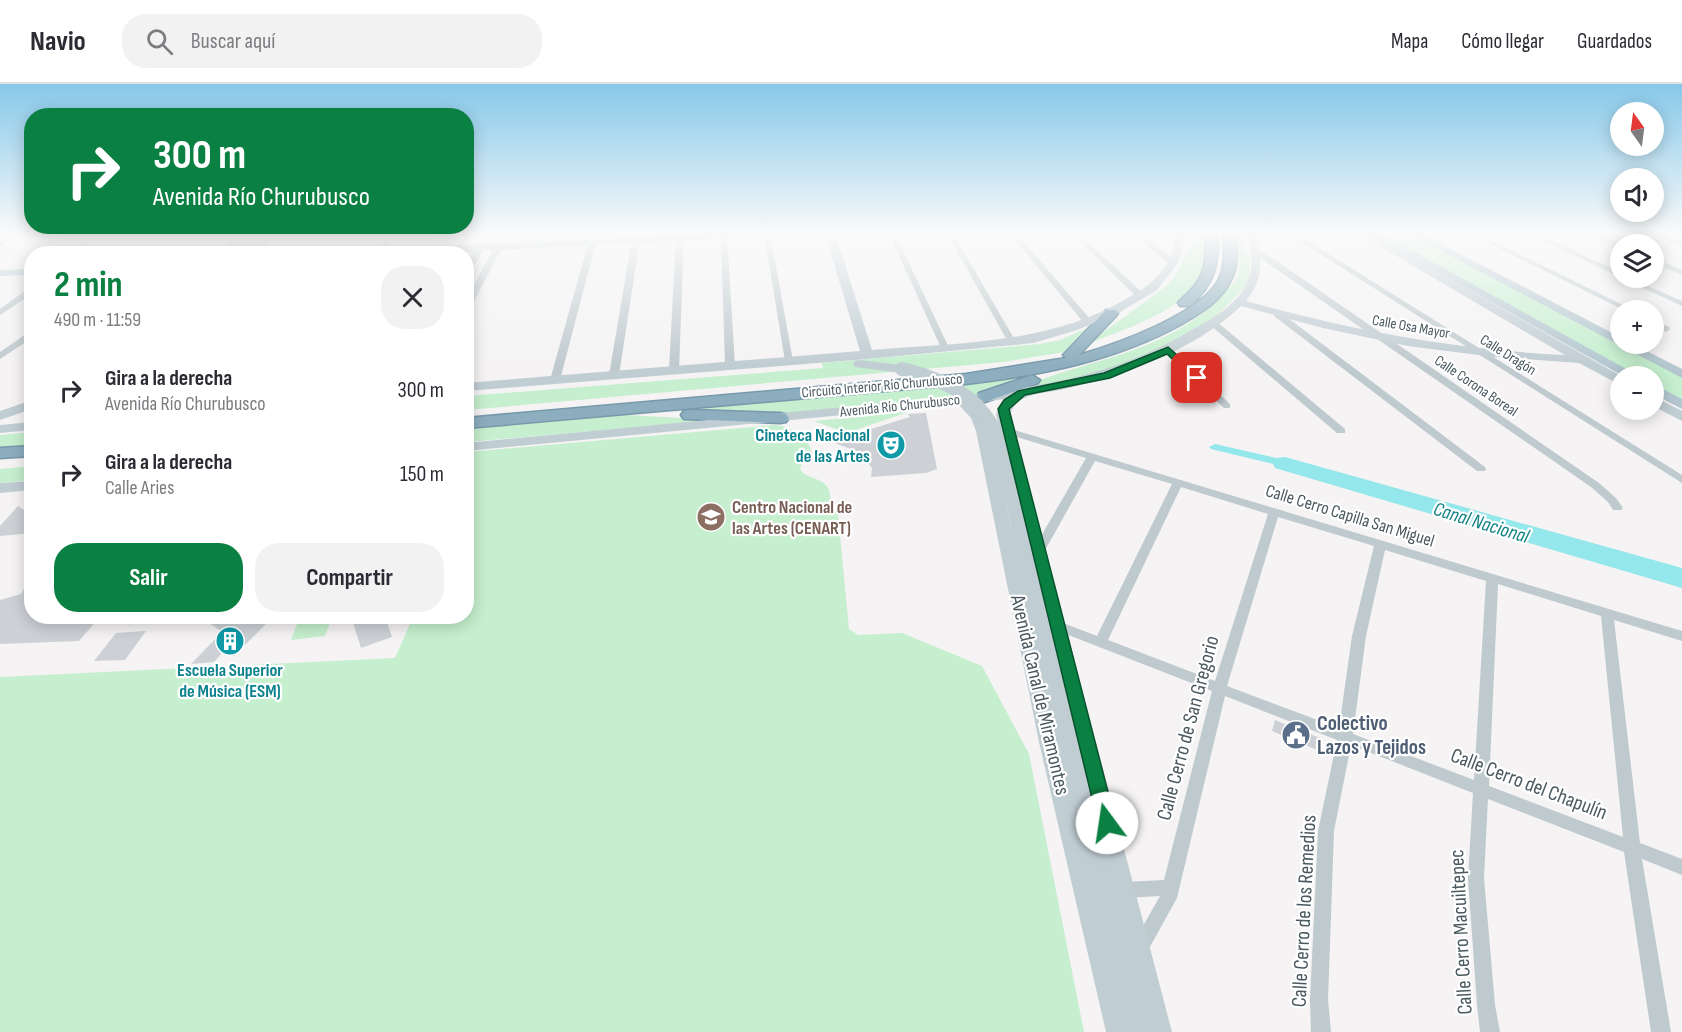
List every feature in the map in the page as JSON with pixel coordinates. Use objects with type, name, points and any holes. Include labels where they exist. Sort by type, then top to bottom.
[{"type":"highway","name":"Circuito Interior Río Churubusco","points":[[474,413],[995,368],[1074,359],[1138,331],[1179,307],[1197,292],[1208,277]]},
{"type":"highway","name":"Circuito Interior Río Churubusco","points":[[474,422],[988,377],[1074,359],[1148,336],[1205,303],[1218,291],[1226,277]]},
{"type":"highway","points":[[985,397],[1074,359],[1111,313]]},
{"type":"highway","points":[[623,409],[657,414],[780,418]]},
{"type":"highway","points":[[0,453],[24,452]]},
{"type":"highway","points":[[0,463],[24,462]]},
{"type":"main road","points":[[845,277],[872,354]]},
{"type":"main road","points":[[850,277],[872,354]]},
{"type":"main road","points":[[474,392],[614,375],[1012,342],[1059,332],[1111,313],[1141,296],[1163,277]]},
{"type":"main road","name":"Avenida Río Churubusco","points":[[474,446],[960,400],[1022,393],[1107,376],[1168,350],[1213,323],[1239,302],[1253,277]]},
{"type":"main road","points":[[1439,277],[1610,375]]},
{"type":"main road","points":[[1454,277],[1614,366]]},
{"type":"main road","points":[[1496,277],[1610,337]]},
{"type":"main road","name":"Calle Osa Mayor","points":[[1239,302],[1277,314],[1379,338],[1481,353],[1581,359]]},
{"type":"main road","points":[[1643,354],[1682,374]]},
{"type":"main road","points":[[474,387],[832,364],[886,366],[926,375],[965,394],[989,419],[996,433],[1030,549]]},
{"type":"main road","name":"Avenida Canal de Miramontes","points":[[1022,393],[1008,402],[1003,409],[1022,483],[1030,549],[1058,688],[1141,1032]]},
{"type":"main road","points":[[1664,394],[1682,405]]},
{"type":"main road","name":"Avenida Canal de Miramontes","points":[[960,400],[971,408],[980,424],[1049,741],[1119,1032]]},
{"type":"main road","points":[[1664,406],[1682,417]]},
{"type":"main road","points":[[0,416],[24,407]]},
{"type":"main road","points":[[0,429],[24,427]]},
{"type":"main road","points":[[1022,483],[1018,488],[1009,489],[997,486],[994,491],[1021,499],[1026,504]]},
{"type":"main road","points":[[0,488],[24,486]]},
{"type":"main road","name":"Avenida Canal de Miramontes","points":[[1030,549],[1058,626],[1159,1032]]},
{"type":"main road","points":[[1058,688],[1058,664],[1062,646]]},
{"type":"street","points":[[474,294],[483,277]]},
{"type":"street","points":[[556,383],[583,277]]},
{"type":"street","points":[[614,375],[630,277]]},
{"type":"street","points":[[674,370],[678,277]]},
{"type":"street","points":[[726,277],[730,366]]},
{"type":"street","points":[[774,277],[789,361]]},
{"type":"street","points":[[912,277],[945,348]]},
{"type":"street","points":[[975,277],[1012,342]]},
{"type":"street","points":[[1050,277],[1088,322]]},
{"type":"street","points":[[1121,277],[1141,296]]},
{"type":"street","name":"Calle Corona Boreal","points":[[1290,277],[1595,485],[1612,500],[1617,508]]},
{"type":"street","name":"Calle Dragón","points":[[1360,277],[1682,480]]},
{"type":"street","points":[[1562,277],[1610,301]]},
{"type":"street","points":[[1647,288],[1682,304]]},
{"type":"street","points":[[0,313],[24,296]]},
{"type":"street","points":[[1277,314],[1480,469]]},
{"type":"street","points":[[1213,323],[1341,431]]},
{"type":"street","points":[[0,356],[24,340]]},
{"type":"street","points":[[1168,350],[1227,406]]},
{"type":"street","name":"Calle Cerro Capilla San Miguel","points":[[1008,430],[1682,636]]},
{"type":"street","points":[[1030,549],[1092,456]]},
{"type":"street","points":[[1101,641],[1178,483]]},
{"type":"street","name":"Calle Cerro de San Gregorio","points":[[1138,951],[1168,898],[1220,687],[1274,512]]},
{"type":"street","name":"Calle Cerro de los Remedios","points":[[1321,1032],[1319,1000],[1326,831],[1345,736],[1359,636],[1380,544]]},
{"type":"street","name":"Calle Cerro Macuiltepec","points":[[1490,1032],[1476,878],[1492,579]]},
{"type":"street","points":[[1607,614],[1632,848],[1661,1032]]},
{"type":"street","name":"Calle Cerro del Chapulín","points":[[1058,626],[1682,867]]},
{"type":"street","points":[[1124,890],[1171,887]]},
{"type":"green space","points":[[1201,277],[1182,299],[1168,309],[1134,326],[1087,344],[1164,288],[1174,278]]},
{"type":"green space","points":[[1249,277],[1245,287],[1217,315],[1164,347],[1133,360],[1070,380],[1012,391],[1053,375],[1131,351],[1173,333],[1209,308],[1237,278]]},
{"type":"green space","points":[[1459,277],[1493,277],[1610,339],[1610,354],[1638,354],[1661,366],[1620,366]]},
{"type":"green space","points":[[1087,328],[1064,352],[1003,362],[474,409],[474,395],[823,368],[822,363],[1040,344],[1060,340]]},
{"type":"green space","points":[[1664,368],[1682,377],[1682,401],[1664,391]]},
{"type":"green space","points":[[1030,377],[980,394],[786,413],[662,411],[865,394]]},
{"type":"green space","points":[[908,412],[847,433],[814,421]]},
{"type":"green space","points":[[625,415],[720,420],[474,441],[474,428]]},
{"type":"green space","points":[[775,425],[793,430],[803,437],[812,453],[803,459],[800,469],[806,475],[825,484],[832,506],[838,514],[849,629],[858,635],[902,633],[982,666],[1029,754],[1084,1032],[0,1032],[0,677],[395,658],[410,624],[474,624],[474,451]]},
{"type":"green space","points":[[24,433],[24,446],[0,448],[0,435]]},
{"type":"green space","points":[[24,467],[24,481],[0,483],[0,469]]},
{"type":"green space","points":[[297,624],[329,624],[325,636],[291,640]]},
{"type":"building","name":"Cineteca Nacional de las Artes","points":[[926,413],[937,469],[926,473],[871,477],[872,468],[859,452],[821,438],[839,434],[848,436],[910,417],[908,414]]},
{"type":"building","points":[[18,506],[24,510],[24,534],[0,536],[0,526]]},
{"type":"building","points":[[24,589],[24,624],[94,624],[79,641],[0,644],[0,600],[21,594]]},
{"type":"building","name":"Escuela Superior de Música (ESM)","points":[[210,624],[266,624],[234,656],[222,653],[214,662],[191,664],[222,632]]},
{"type":"building","points":[[354,624],[388,624],[392,637],[361,648]]},
{"type":"building","points":[[146,631],[125,660],[94,661],[116,633]]},
{"type":"building","name":"Colectivo Lazos y Tejidos","points":[[1275,720],[1320,738],[1317,750],[1272,731]]},
{"type":"waterway","name":"Canal Nacional","points":[[1215,447],[1280,463]]},
{"type":"waterway","name":"Canal Nacional","points":[[1280,463],[1281,459],[1682,573]]},
{"type":"waterway","name":"Canal Nacional","points":[[1280,463],[1286,464]]},
{"type":"waterway","name":"Canal Nacional","points":[[1280,463],[1279,465],[1682,583]]},
{"type":"place","name":"Cineteca Nacional de las Artes","points":[[891,445]]},
{"type":"place","name":"Centro Nacional de las Artes (CENART)","points":[[711,517]]},
{"type":"place","name":"Escuela Superior de Música (ESM)","points":[[230,641]]},
{"type":"place","name":"Colectivo Lazos y Tejidos","points":[[1296,735]]},
{"type":"route","points":[[1107,823],[1003,409],[1008,402],[1022,393],[1107,376],[1168,350],[1197,378]]}]
